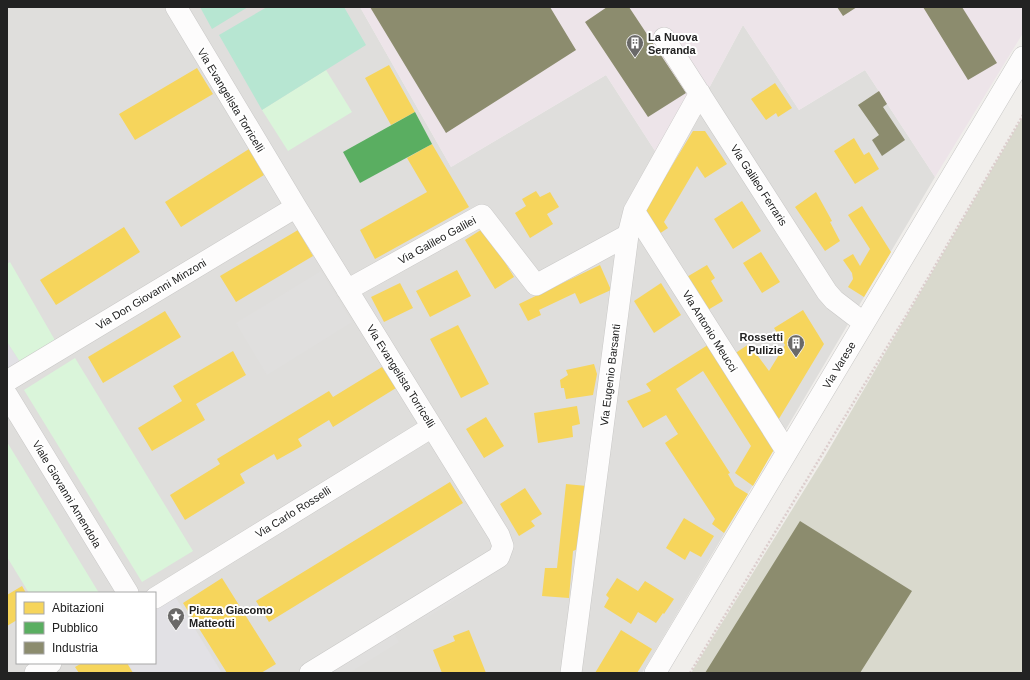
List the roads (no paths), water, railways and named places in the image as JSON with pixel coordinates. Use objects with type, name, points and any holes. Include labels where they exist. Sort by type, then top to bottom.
[{"type":"street","name":"Via Evangelista Torricelli","points":[[176,7],[296,207],[499,535],[503,546],[499,557],[310,673]]},
{"type":"street","name":"Via Galileo Ferraris","points":[[664,38],[828,292],[834,300],[864,322]]},
{"type":"street","name":"Via Varese","points":[[655,673],[1023,57]]},
{"type":"street","name":"Via Varese","points":[[669,673],[1023,82]]},
{"type":"street","name":"Via Eugenio Barsanti","points":[[571,673],[628,235],[634,211],[700,93]]},
{"type":"street","name":"Via Don Giovanni Minzoni","points":[[7,381],[296,207]]},
{"type":"street","name":"Via Antonio Meucci","points":[[634,211],[787,452]]},
{"type":"street","name":"Via Galileo Galilei","points":[[347,290],[482,214],[536,286],[628,235]]},
{"type":"street","name":"Viale Giovanni Amendola","points":[[7,395],[127,592]]},
{"type":"street","name":"Via Carlo Rosselli","points":[[156,597],[432,427]]},
{"type":"street","points":[[35,673],[49,664]]},
{"type":"place","name":"La Nuova Serranda","points":[[635,58]]},
{"type":"place","name":"Rossetti Pulizie","points":[[796,358]]},
{"type":"place","name":"Piazza Giacomo Matteotti","points":[[176,631]]}]
